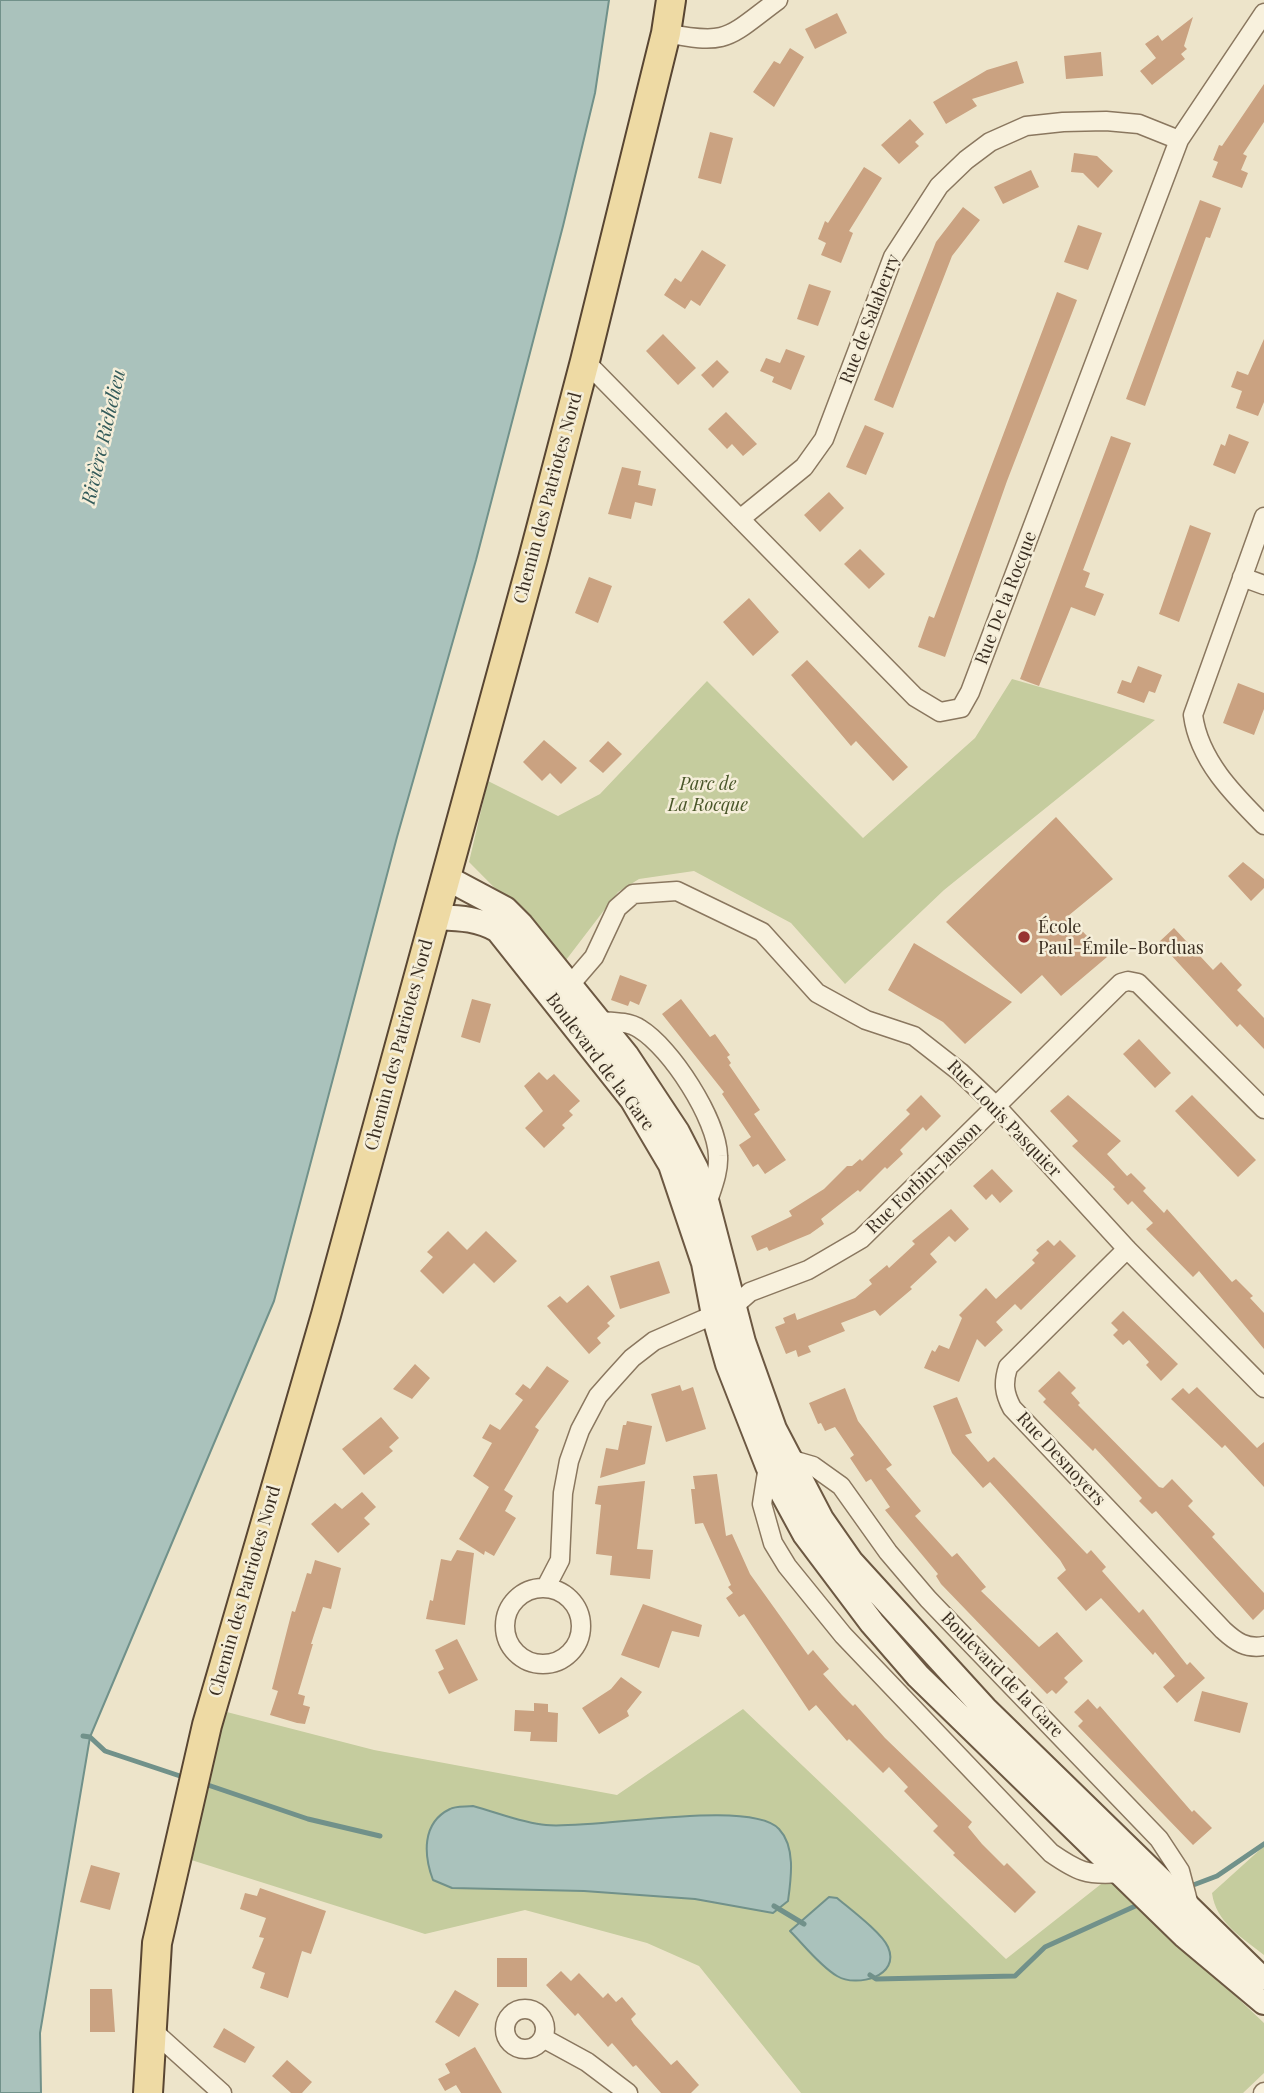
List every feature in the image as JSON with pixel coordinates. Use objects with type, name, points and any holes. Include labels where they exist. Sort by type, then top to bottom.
[{"type":"main road","name":"Chemin des Patriotes Nord","points":[[148,2093],[157,1943],[206,1725],[326,1315],[585,361],[666,33],[671,0]]},
{"type":"street","points":[[666,33],[703,41],[729,36],[778,0]]},
{"type":"street","name":"Rue De la Rocque","points":[[585,361],[915,697],[940,712],[961,708],[970,692],[1179,140],[1264,13]]},
{"type":"street","name":"Rue de Salaberry","points":[[740,519],[804,467],[824,439],[893,257],[939,186],[965,160],[990,142],[1026,126],[1063,122],[1106,121],[1139,124],[1179,140]]},
{"type":"street","points":[[1264,517],[1193,715],[1196,738],[1214,769],[1264,825]]},
{"type":"street","points":[[1242,577],[1264,585]]},
{"type":"street","name":"Boulevard de la Gare","points":[[445,877],[505,909],[563,992],[671,1165],[704,1263],[774,1429],[779,1463],[805,1534],[872,1623],[918,1676],[1184,1935],[1264,2002]]},
{"type":"street","name":"Rue Louis Pasquier","points":[[563,992],[594,957],[617,908],[633,894],[677,891],[762,932],[817,993],[866,1020],[914,1036],[931,1046],[997,1107],[1127,1249],[1264,1388]]},
{"type":"street","name":"Boulevard de la Gare","points":[[434,917],[465,918],[486,923],[498,930],[597,1021],[651,1090],[696,1169],[707,1204],[724,1311]]},
{"type":"street","name":"Rue Forbin-Janson","points":[[546,1587],[560,1560],[563,1493],[569,1461],[580,1430],[598,1396],[632,1358],[654,1341],[724,1311],[750,1292],[808,1270],[861,1239],[1121,983],[1138,983],[1264,1109]]},
{"type":"street","name":"Boulevard de la Gare","points":[[597,1021],[637,1027],[650,1036],[667,1053],[706,1114],[718,1156],[707,1204]]},
{"type":"street","name":"Rue Desnoyers","points":[[1127,1249],[1007,1367],[1005,1395],[1012,1408],[1223,1630],[1236,1641],[1252,1648],[1264,1646]]},
{"type":"street","points":[[779,1463],[762,1504],[773,1543],[787,1566],[843,1634],[1051,1853],[1072,1868],[1093,1876],[1120,1874]]},
{"type":"street","name":"Boulevard de la Gare","points":[[779,1463],[851,1562],[890,1608],[985,1709],[1190,1912],[1264,1980]]},
{"type":"street","name":"Boulevard de la Gare","points":[[779,1463],[813,1466],[841,1486],[879,1542],[928,1599],[1159,1839],[1180,1871],[1190,1912]]},
{"type":"street","points":[[546,1587],[561,1591],[572,1600],[580,1614],[582,1628],[574,1649],[564,1658],[541,1664],[529,1662],[516,1653],[507,1639],[505,1620],[509,1607],[520,1595],[546,1587]]},
{"type":"street","points":[[152,2030],[222,2093]]},
{"type":"street","points":[[543,2038],[587,2062],[628,2093]]},
{"type":"green space","name":"Parc de La Rocque","points":[[1012,679],[1155,720],[944,890],[845,984],[791,923],[694,871],[639,879],[618,892],[566,960],[469,862],[488,781],[558,816],[600,794],[707,681],[863,838],[975,738]]},
{"type":"green space","points":[[743,1709],[1006,1959],[1110,1877],[1264,2023],[1264,2073],[1243,2093],[801,2093],[699,1966],[647,1943],[525,1910],[425,1934],[185,1858],[219,1710],[374,1750],[617,1795]]},
{"type":"green space","points":[[1264,1846],[1264,1955],[1224,1921],[1214,1904],[1212,1893]]},
{"type":"water","name":"Rivière Richelieu","points":[[0,0],[609,0],[595,93],[563,226],[476,560],[397,837],[274,1301],[90,1737],[40,2033],[41,2093],[0,2093]]},
{"type":"water","points":[[473,1806],[518,1820],[546,1825],[705,1815],[763,1820],[779,1829],[788,1845],[791,1863],[788,1901],[773,1913],[695,1899],[584,1891],[452,1888],[433,1880],[427,1841],[434,1823],[441,1815],[450,1809]]},
{"type":"water","points":[[829,1897],[837,1898],[885,1941],[890,1957],[883,1972],[875,1977],[855,1981],[837,1976],[818,1961],[790,1931]]},
{"type":"building","points":[[837,13],[847,33],[815,49],[805,29]]},
{"type":"building","points":[[1193,17],[1184,46],[1187,49],[1181,54],[1185,59],[1152,85],[1140,71],[1156,58],[1145,44],[1158,35],[1162,41]]},
{"type":"building","points":[[790,48],[804,57],[774,107],[753,92],[774,61],[780,64]]},
{"type":"building","points":[[1101,52],[1103,76],[1066,79],[1064,56]]},
{"type":"building","points":[[1017,61],[1024,83],[972,99],[977,106],[946,124],[933,102],[987,70]]},
{"type":"building","points":[[1264,84],[1264,122],[1243,154],[1247,156],[1241,170],[1248,173],[1242,188],[1212,177],[1218,162],[1213,160],[1219,145],[1222,146]]},
{"type":"building","points":[[910,119],[924,134],[915,142],[919,146],[899,164],[881,145]]},
{"type":"building","points":[[710,132],[733,138],[721,184],[698,178]]},
{"type":"building","points":[[1074,153],[1097,156],[1113,171],[1098,188],[1083,173],[1071,172]]},
{"type":"building","points":[[864,167],[882,178],[849,231],[853,233],[841,263],[821,255],[826,243],[818,239],[825,221],[828,223]]},
{"type":"building","points":[[1031,170],[1039,187],[1003,204],[994,187]]},
{"type":"building","points":[[1200,200],[1221,208],[1210,238],[1206,237],[1145,406],[1126,399]]},
{"type":"building","points":[[963,207],[980,220],[952,256],[893,408],[874,400],[936,242]]},
{"type":"building","points":[[1078,225],[1102,233],[1088,270],[1064,262]]},
{"type":"building","points":[[702,250],[726,265],[700,306],[691,300],[685,309],[664,295],[675,278],[681,282]]},
{"type":"building","points":[[809,284],[831,291],[818,326],[797,319]]},
{"type":"building","points":[[1057,292],[1077,300],[1007,481],[945,657],[918,647],[929,616],[934,618]]},
{"type":"building","points":[[663,334],[696,368],[678,385],[646,351]]},
{"type":"building","points":[[1264,339],[1264,402],[1258,416],[1236,408],[1242,391],[1231,387],[1237,371],[1248,375]]},
{"type":"building","points":[[786,349],[805,356],[791,390],[772,382],[774,377],[760,371],[766,358],[780,363]]},
{"type":"building","points":[[717,360],[729,372],[713,388],[701,375]]},
{"type":"building","points":[[726,412],[757,444],[743,456],[732,444],[727,449],[708,429]]},
{"type":"building","points":[[865,425],[884,433],[866,475],[846,467]]},
{"type":"building","points":[[1229,434],[1249,442],[1235,474],[1213,465],[1221,444],[1225,446]]},
{"type":"building","points":[[1111,436],[1131,443],[1083,570],[1090,573],[1085,587],[1104,594],[1095,616],[1071,607],[1039,686],[1020,679]]},
{"type":"building","points":[[622,467],[641,471],[638,485],[656,489],[652,506],[635,502],[631,519],[608,514]]},
{"type":"building","points":[[829,492],[844,508],[820,532],[804,515]]},
{"type":"building","points":[[1190,525],[1211,533],[1179,622],[1159,614]]},
{"type":"building","points":[[860,549],[885,574],[869,589],[844,564]]},
{"type":"building","points":[[589,577],[612,586],[598,623],[575,613]]},
{"type":"building","points":[[749,598],[779,632],[753,656],[723,622]]},
{"type":"building","points":[[807,660],[908,767],[893,781],[856,741],[851,746],[791,675]]},
{"type":"building","points":[[1138,666],[1162,675],[1155,693],[1149,691],[1144,703],[1117,693],[1122,680],[1131,683]]},
{"type":"building","points":[[1238,683],[1264,693],[1264,709],[1254,735],[1223,723]]},
{"type":"building","points":[[544,740],[577,768],[561,784],[550,773],[542,781],[523,762]]},
{"type":"building","points":[[608,741],[622,754],[603,773],[589,761]]},
{"type":"building","points":[[1056,817],[1113,879],[1068,916],[1107,957],[1061,996],[1042,975],[1021,994],[946,922]]},
{"type":"building","points":[[1243,862],[1264,879],[1264,888],[1251,901],[1228,876]]},
{"type":"building","points":[[1174,928],[1213,970],[1221,962],[1242,985],[1237,990],[1264,1018],[1264,1049],[1240,1024],[1237,1027],[1159,942]]},
{"type":"building","points":[[914,943],[1012,1002],[965,1044],[943,1022],[888,990]]},
{"type":"building","points":[[620,975],[647,985],[639,1005],[630,1001],[628,1006],[611,1000]]},
{"type":"building","points":[[472,999],[491,1004],[480,1043],[461,1037]]},
{"type":"building","points":[[681,999],[710,1037],[715,1034],[730,1055],[727,1057],[731,1063],[729,1065],[760,1110],[754,1114],[786,1160],[765,1174],[758,1164],[753,1167],[739,1145],[751,1137],[722,1094],[724,1092],[662,1014]]},
{"type":"building","points":[[1139,1039],[1171,1073],[1155,1088],[1123,1054]]},
{"type":"building","points":[[539,1072],[547,1080],[554,1074],[580,1101],[569,1111],[573,1115],[562,1125],[565,1128],[544,1148],[525,1128],[543,1111],[524,1086]]},
{"type":"building","points":[[921,1095],[941,1116],[926,1131],[923,1127],[900,1150],[903,1154],[887,1169],[885,1167],[860,1192],[858,1190],[821,1219],[824,1224],[810,1234],[769,1251],[767,1247],[757,1251],[751,1236],[792,1216],[789,1211],[824,1189],[847,1166],[852,1166],[860,1159],[862,1161],[910,1114],[906,1110]]},
{"type":"building","points":[[1068,1095],[1121,1141],[1107,1154],[1127,1176],[1131,1173],[1146,1188],[1143,1191],[1164,1213],[1167,1209],[1232,1282],[1236,1279],[1253,1296],[1250,1298],[1264,1313],[1264,1349],[1199,1271],[1193,1277],[1146,1229],[1153,1223],[1132,1201],[1128,1205],[1113,1189],[1115,1187],[1072,1146],[1078,1141],[1050,1111]]},
{"type":"building","points":[[1192,1095],[1256,1160],[1238,1177],[1175,1111]]},
{"type":"building","points":[[992,1169],[1013,1191],[1000,1203],[992,1194],[986,1200],[973,1186]]},
{"type":"building","points":[[951,1209],[969,1229],[955,1242],[949,1236],[930,1254],[937,1262],[910,1287],[912,1289],[880,1316],[875,1310],[841,1323],[845,1331],[808,1346],[811,1352],[798,1357],[796,1350],[786,1354],[775,1327],[785,1323],[783,1318],[795,1313],[797,1320],[855,1298],[872,1284],[869,1280],[887,1265],[889,1268],[915,1244],[912,1241]]},
{"type":"building","points":[[448,1231],[467,1250],[486,1231],[517,1261],[494,1283],[474,1263],[443,1294],[420,1271],[433,1257],[427,1252]]},
{"type":"building","points":[[1048,1240],[1054,1246],[1060,1240],[1076,1256],[1021,1310],[1015,1304],[996,1322],[1003,1330],[985,1347],[977,1339],[959,1382],[924,1368],[932,1350],[935,1352],[939,1345],[949,1349],[962,1318],[959,1315],[986,1288],[996,1299],[1035,1263],[1032,1260],[1039,1253],[1036,1250]]},
{"type":"building","points":[[659,1261],[670,1293],[620,1309],[610,1276]]},
{"type":"building","points":[[588,1285],[615,1316],[607,1323],[610,1326],[597,1338],[601,1343],[589,1354],[547,1306],[560,1296],[567,1303]]},
{"type":"building","points":[[1123,1311],[1178,1364],[1161,1381],[1146,1365],[1149,1362],[1129,1340],[1123,1345],[1113,1335],[1118,1330],[1111,1323]]},
{"type":"building","points":[[415,1364],[430,1378],[412,1399],[393,1389]]},
{"type":"building","points":[[547,1366],[569,1381],[535,1427],[539,1430],[504,1490],[513,1496],[505,1511],[516,1518],[494,1556],[485,1551],[484,1555],[459,1539],[489,1487],[473,1476],[492,1443],[482,1438],[490,1424],[500,1430],[523,1400],[515,1394],[523,1384],[530,1389]]},
{"type":"building","points":[[1059,1371],[1076,1388],[1071,1393],[1080,1403],[1078,1405],[1159,1487],[1163,1488],[1172,1479],[1193,1501],[1188,1506],[1215,1534],[1212,1537],[1264,1593],[1264,1609],[1253,1620],[1156,1511],[1152,1514],[1139,1501],[1142,1498],[1095,1448],[1093,1451],[1043,1402],[1046,1399],[1038,1391]]},
{"type":"building","points":[[680,1385],[682,1391],[693,1387],[706,1429],[666,1442],[651,1394]]},
{"type":"building","points":[[1197,1387],[1257,1448],[1264,1442],[1264,1487],[1225,1445],[1222,1448],[1171,1399],[1183,1388],[1189,1394]]},
{"type":"building","points":[[845,1388],[858,1421],[892,1465],[886,1469],[921,1511],[915,1516],[952,1557],[957,1553],[986,1587],[981,1591],[1039,1647],[1057,1632],[1083,1661],[1064,1678],[1068,1682],[1056,1694],[1052,1690],[1047,1694],[941,1584],[936,1576],[938,1574],[885,1510],[890,1507],[871,1479],[866,1482],[850,1458],[854,1455],[835,1427],[825,1431],[821,1423],[818,1424],[809,1403]]},
{"type":"building","points":[[957,1397],[972,1433],[965,1435],[988,1462],[994,1457],[1087,1554],[1091,1550],[1106,1567],[1102,1571],[1139,1613],[1143,1609],[1187,1665],[1190,1662],[1205,1678],[1177,1703],[1163,1687],[1175,1676],[1155,1652],[1153,1655],[1101,1598],[1086,1611],[1057,1578],[1066,1570],[1060,1560],[990,1482],[983,1488],[952,1453],[933,1406]]},
{"type":"building","points":[[381,1417],[399,1438],[389,1447],[393,1451],[364,1475],[342,1449]]},
{"type":"building","points":[[627,1421],[652,1426],[645,1464],[600,1478],[606,1448],[618,1450],[623,1425],[626,1425]]},
{"type":"building","points":[[717,1474],[726,1536],[732,1534],[750,1574],[808,1655],[813,1650],[829,1669],[823,1674],[842,1695],[853,1706],[855,1704],[885,1738],[972,1822],[968,1827],[982,1844],[1004,1866],[1007,1863],[1036,1892],[1015,1913],[953,1855],[955,1853],[933,1831],[938,1826],[904,1791],[908,1787],[889,1767],[883,1773],[849,1739],[847,1741],[816,1705],[809,1711],[744,1614],[739,1617],[726,1598],[733,1593],[728,1587],[731,1585],[703,1523],[695,1524],[691,1489],[695,1489],[693,1476]]},
{"type":"building","points":[[645,1481],[637,1549],[653,1550],[650,1579],[610,1575],[612,1556],[596,1554],[601,1505],[595,1504],[598,1486]]},
{"type":"building","points":[[362,1492],[376,1507],[364,1518],[370,1524],[338,1553],[311,1524],[335,1503],[342,1509]]},
{"type":"building","points":[[457,1550],[474,1553],[465,1625],[426,1619],[430,1600],[433,1601],[441,1559],[451,1561]]},
{"type":"building","points":[[315,1560],[341,1568],[331,1609],[323,1607],[298,1694],[305,1696],[303,1705],[310,1707],[305,1724],[270,1715],[278,1691],[272,1689],[292,1611],[295,1612],[307,1573],[311,1574]]},
{"type":"building","points":[[643,1604],[702,1625],[699,1637],[672,1631],[659,1668],[621,1655]]},
{"type":"building","points":[[457,1639],[478,1680],[449,1694],[438,1672],[444,1669],[435,1650]]},
{"type":"building","points":[[621,1677],[642,1692],[627,1711],[629,1716],[599,1734],[582,1708],[611,1689]]},
{"type":"building","points":[[1202,1691],[1248,1703],[1240,1733],[1194,1721]]},
{"type":"building","points":[[1088,1699],[1097,1709],[1100,1706],[1192,1812],[1194,1810],[1212,1828],[1193,1845],[1078,1726],[1083,1721],[1074,1712]]},
{"type":"building","points":[[534,1703],[548,1704],[548,1712],[558,1713],[557,1742],[530,1741],[531,1732],[514,1731],[515,1710],[534,1711]]},
{"type":"building","points":[[91,1865],[120,1873],[110,1910],[80,1902]]},
{"type":"building","points":[[260,1888],[326,1911],[311,1954],[302,1951],[288,1998],[260,1988],[265,1973],[252,1968],[264,1938],[259,1937],[266,1918],[240,1909],[245,1893],[257,1896]]},
{"type":"building","points":[[497,1958],[527,1958],[527,1987],[497,1987]]},
{"type":"building","points":[[561,1971],[571,1981],[579,1973],[603,1998],[608,1993],[616,2002],[622,1997],[636,2014],[631,2019],[634,2024],[671,2065],[677,2060],[699,2085],[691,2093],[661,2093],[636,2065],[633,2067],[612,2043],[608,2047],[578,2013],[575,2016],[546,1985]]},
{"type":"building","points":[[90,1989],[112,1989],[115,2032],[90,2032]]},
{"type":"building","points":[[455,1990],[479,2004],[459,2037],[435,2022]]},
{"type":"building","points":[[224,2028],[255,2047],[245,2063],[213,2047]]},
{"type":"building","points":[[475,2047],[502,2093],[461,2093],[456,2085],[445,2091],[438,2079],[450,2073],[445,2064]]},
{"type":"building","points":[[287,2060],[312,2082],[302,2093],[291,2093],[272,2076]]},
{"type":"waterway","points":[[83,1736],[90,1737],[105,1751],[186,1778]]},
{"type":"waterway","points":[[202,1783],[308,1819],[380,1836]]},
{"type":"waterway","points":[[1188,1887],[1217,1876],[1264,1844]]},
{"type":"waterway","points":[[870,1975],[876,1979],[1015,1976],[1045,1947],[1142,1903]]},
{"type":"waterway","points":[[774,1906],[804,1924]]},
{"type":"place","name":"École Paul-Émile-Borduas","points":[[1024,937]]}]
